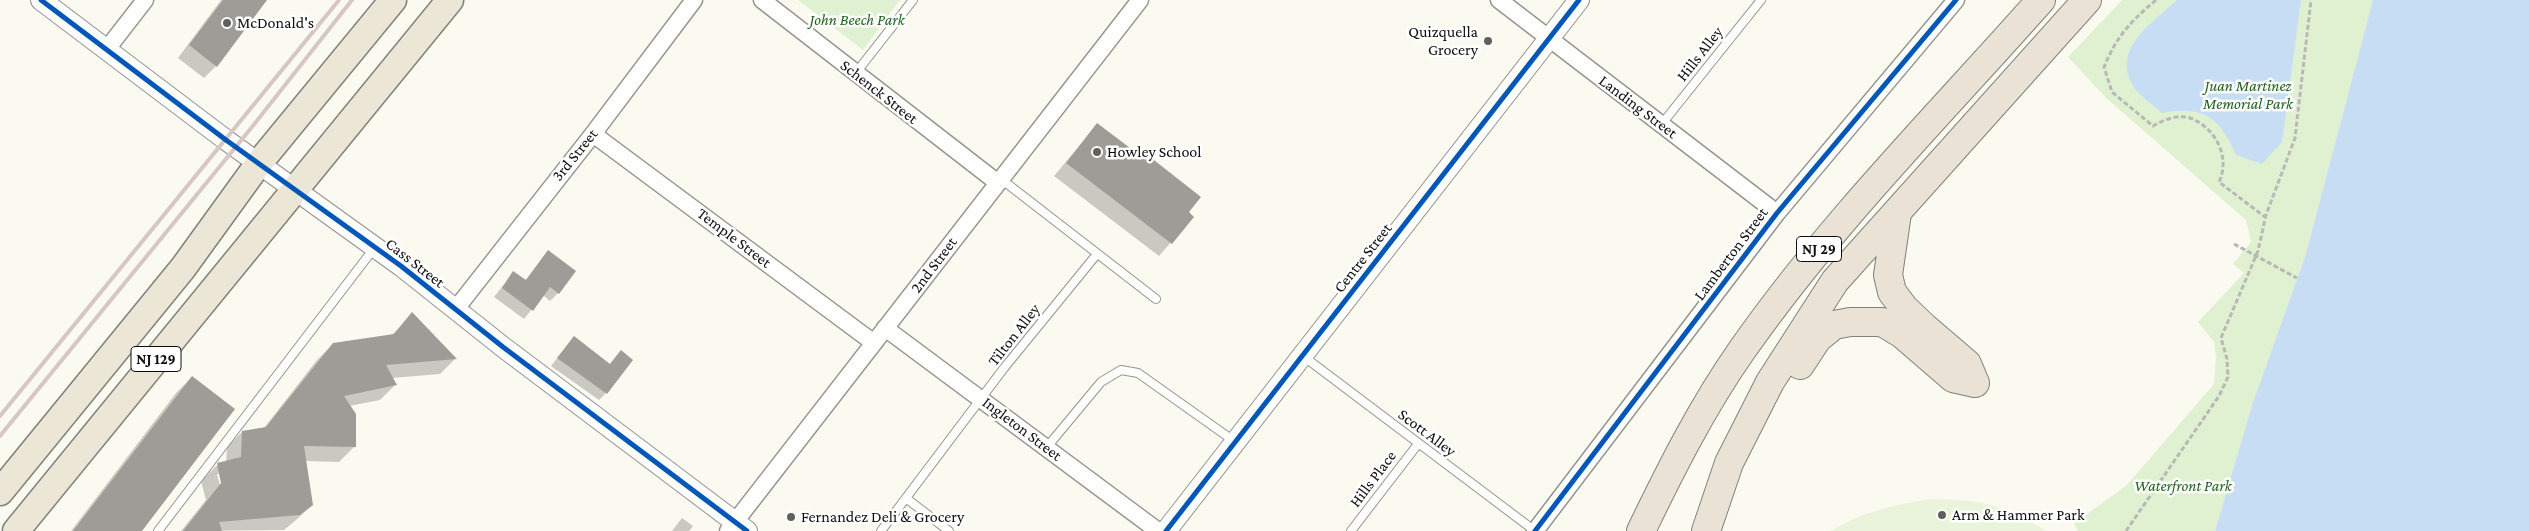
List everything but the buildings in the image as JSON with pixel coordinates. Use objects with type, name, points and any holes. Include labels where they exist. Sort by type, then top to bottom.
[{"type":"highway","name":"NJ 129","points":[[0,492],[182,268],[259,163],[393,0]]},
{"type":"highway","name":"NJ 129","points":[[16,531],[450,0]]},
{"type":"highway","name":"NJ 29","points":[[1641,531],[1674,461],[1741,351],[1774,306],[1814,255],[2041,0]]},
{"type":"highway","name":"NJ 29","points":[[1706,531],[1730,463],[1770,382],[1835,281],[2087,0]]},
{"type":"highway","points":[[1730,463],[1764,427],[1793,374],[1817,339],[1834,325],[1850,322],[1882,322],[1902,334],[1953,378],[1976,383],[1967,364],[1904,308],[1892,292],[1888,275],[1897,213]]},
{"type":"street","name":"Cass Street","points":[[41,0],[374,247],[737,528]]},
{"type":"street","points":[[107,49],[145,0]]},
{"type":"street","name":"3rd Street","points":[[455,310],[593,134],[694,0]]},
{"type":"street","name":"Schenck Street","points":[[762,0],[855,74],[999,181]]},
{"type":"street","name":"2nd Street","points":[[737,528],[885,328],[1140,0]]},
{"type":"street","name":"Landing Street","points":[[1499,0],[1777,213]]},
{"type":"street","name":"Centre Street","points":[[1166,531],[1579,0]]},
{"type":"street","name":"Lamberton Street","points":[[1535,531],[1777,213],[1956,0]]},
{"type":"street","name":"Temple Street","points":[[593,134],[874,343]]},
{"type":"street","name":"Ingleton Street","points":[[885,328],[1158,531]]},
{"type":"lane","points":[[855,74],[913,0]]},
{"type":"lane","name":"Hills Alley","points":[[1661,126],[1761,0]]},
{"type":"lane","name":"Schenck Street","points":[[999,181],[1156,299]]},
{"type":"lane","points":[[158,531],[374,247]]},
{"type":"lane","name":"Tilton Alley","points":[[881,531],[982,399],[1097,254]]},
{"type":"lane","name":"Scott Alley","points":[[1302,356],[1535,531]]},
{"type":"lane","points":[[1047,447],[1101,382],[1121,370],[1138,373],[1235,442]]},
{"type":"lane","name":"Hills Place","points":[[1351,531],[1418,444]]},
{"type":"lane","points":[[907,499],[949,531]]},
{"type":"path","points":[[2156,0],[2127,24],[2112,46],[2104,67],[2112,92],[2153,126],[2165,119],[2189,118],[2212,131],[2222,152],[2223,173],[2220,182],[2265,217]]},
{"type":"path","points":[[2126,531],[2219,396],[2228,377],[2227,359],[2221,338],[2256,256],[2265,217],[2295,138],[2311,0]]},
{"type":"path","points":[[2234,244],[2298,278]]},
{"type":"green space","name":"John Beech Park","points":[[798,0],[900,0],[863,50]]},
{"type":"green space","name":"Juan Martinez Memorial Park","points":[[2122,0],[2373,0],[2305,257],[2252,405],[2215,531],[2078,531],[2074,523],[2126,486],[2214,384],[2216,357],[2214,342],[2198,322],[2244,273],[2233,264],[2251,242],[2246,220],[2106,98],[2068,57]]},
{"type":"green space","name":"Arm & Hammer Park","points":[[1932,499],[1979,502],[1992,505],[2017,515],[2047,531],[1831,531],[1867,514],[1906,503]]},
{"type":"water","points":[[2177,0],[2301,0],[2282,142],[2262,164],[2236,155],[2224,132],[2209,117],[2189,111],[2162,113],[2136,90],[2129,76],[2127,63],[2130,51],[2136,39],[2145,29]]},
{"type":"water","points":[[2373,0],[2529,0],[2529,531],[2215,531],[2252,405],[2305,257]]},
{"type":"railway","points":[[0,416],[339,0]]},
{"type":"railway","points":[[0,436],[252,127],[352,0]]},
{"type":"cycle path","points":[[41,0],[226,140],[401,266],[503,347],[747,531]]},
{"type":"cycle path","points":[[1166,531],[1579,0]]},
{"type":"cycle path","points":[[1535,531],[1777,213],[1956,0]]},
{"type":"place","name":"McDonald's","points":[[227,23]]},
{"type":"place","name":"Quizquella Grocery","points":[[1488,41]]},
{"type":"place","name":"Howley School","points":[[1097,152]]},
{"type":"place","name":"Arm & Hammer Park","points":[[1942,515]]},
{"type":"place","name":"Fernandez Deli & Grocery","points":[[791,517]]},
{"type":"park label","name":"Waterfront Park","points":[[2183,486]]}]
